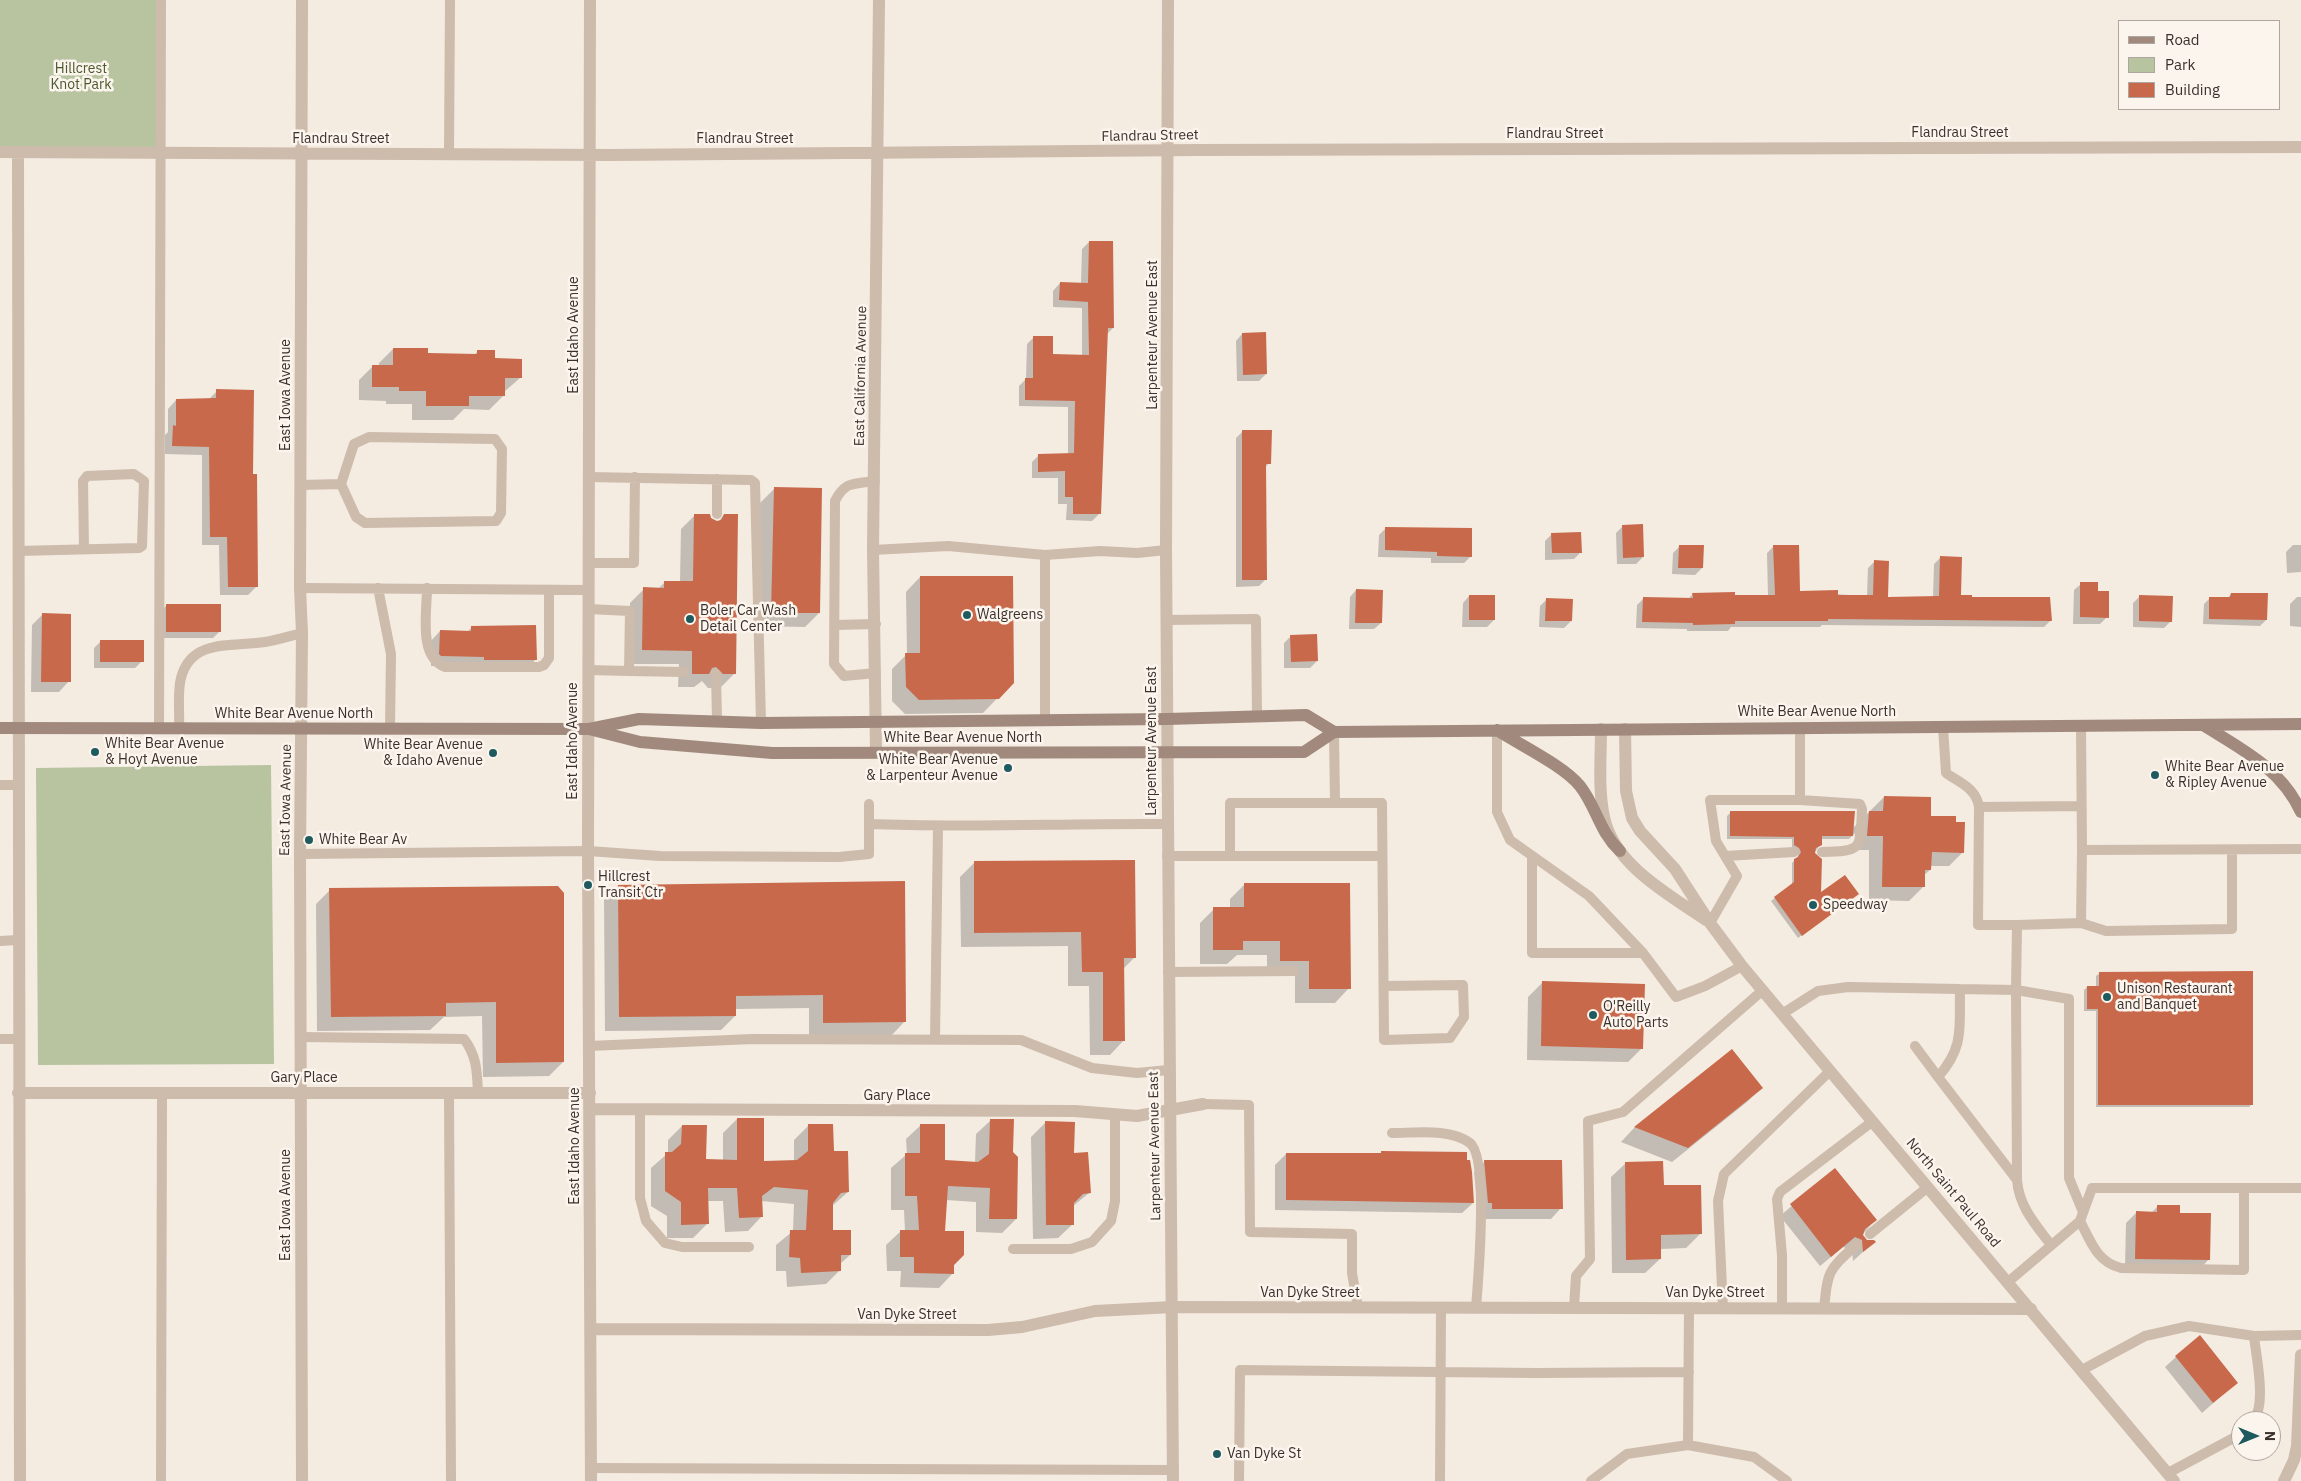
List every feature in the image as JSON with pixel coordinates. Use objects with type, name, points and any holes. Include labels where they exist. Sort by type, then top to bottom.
[{"type":"main road","name":"White Bear Avenue North","points":[[0,728],[589,729],[639,719],[762,722],[1167,719],[1306,715],[1334,732],[2301,724]]},
{"type":"main road","points":[[2202,725],[2254,757],[2274,772],[2288,789],[2301,812]]},
{"type":"main road","name":"White Bear Avenue North","points":[[589,729],[640,742],[716,750],[772,753],[1304,752],[1334,732]]},
{"type":"main road","points":[[1497,730],[1574,780],[1586,795],[1605,835],[1620,851]]},
{"type":"street","name":"East Iowa Avenue","points":[[302,0],[300,485],[302,633],[300,854],[302,1481]]},
{"type":"street","name":"East Idaho Avenue","points":[[590,0],[588,851],[591,1474]]},
{"type":"street","name":"East California Avenue","points":[[876,752],[876,624],[873,550],[878,0]]},
{"type":"street","name":"Larpenteur Avenue East","points":[[1168,0],[1166,620],[1168,1070],[1173,1307],[1173,1475]]},
{"type":"street","name":"Flandrau Street","points":[[0,152],[589,154],[1169,150],[2301,147]]},
{"type":"street","points":[[18,152],[20,1481]]},
{"type":"street","name":"North Saint Paul Road","points":[[1601,729],[1604,817],[1608,833],[1631,864],[1661,890],[1710,923]]},
{"type":"street","name":"North Saint Paul Road","points":[[1625,729],[1626,790],[1629,812],[1640,831],[1675,869],[1710,923],[1742,966],[2171,1477]]},
{"type":"street","name":"Gary Place","points":[[18,1093],[590,1093]]},
{"type":"street","name":"Gary Place","points":[[590,1109],[1075,1111],[1137,1116],[1203,1104]]},
{"type":"street","name":"Van Dyke Street","points":[[590,1329],[988,1330],[1022,1327],[1096,1311],[1173,1307],[2031,1309]]},
{"type":"street","points":[[2284,1481],[2294,1460],[2297,1446],[2301,1355]]},
{"type":"lane","points":[[159,728],[161,0]]},
{"type":"lane","points":[[450,0],[450,154]]},
{"type":"lane","points":[[369,437],[495,439],[502,449],[501,513],[496,521],[365,523],[356,517],[341,484],[354,444],[369,437]]},
{"type":"lane","points":[[18,551],[139,548],[142,546],[144,482],[134,474],[87,476],[83,482],[84,549]]},
{"type":"lane","points":[[588,477],[751,480],[755,483],[762,722]]},
{"type":"lane","points":[[588,563],[634,563],[635,477]]},
{"type":"lane","points":[[717,479],[717,514]]},
{"type":"lane","points":[[874,481],[848,485],[841,489],[835,501],[834,664],[844,676],[876,673]]},
{"type":"lane","points":[[300,485],[341,484]]},
{"type":"lane","points":[[873,550],[948,546],[1045,555],[1100,551],[1137,553],[1166,550]]},
{"type":"lane","points":[[1044,720],[1045,555]]},
{"type":"lane","points":[[300,588],[588,590]]},
{"type":"lane","points":[[378,588],[391,654],[390,728]]},
{"type":"lane","points":[[427,588],[429,652],[436,664],[445,667],[539,667],[544,665],[549,658],[549,590]]},
{"type":"lane","points":[[588,609],[630,611],[629,671]]},
{"type":"lane","points":[[1166,620],[1256,619],[1257,717]]},
{"type":"lane","points":[[834,625],[876,624]]},
{"type":"lane","points":[[180,728],[180,680],[186,665],[201,650],[214,646],[264,642],[302,633]]},
{"type":"lane","points":[[588,670],[684,672]]},
{"type":"lane","points":[[716,674],[717,721]]},
{"type":"lane","points":[[2081,726],[2081,923]]},
{"type":"lane","points":[[1943,727],[1946,773],[1970,788],[1977,798],[1979,807],[1978,924],[2081,923],[2106,931],[2232,930],[2232,850]]},
{"type":"lane","points":[[1800,728],[1800,800]]},
{"type":"lane","points":[[1497,730],[1497,812],[1510,840],[1589,896],[1644,954],[1676,997],[1705,986],[1742,966]]},
{"type":"lane","points":[[1334,732],[1335,803]]},
{"type":"lane","points":[[0,785],[18,785]]},
{"type":"lane","points":[[1710,923],[1737,876],[1716,841],[1710,800],[1800,800],[1860,804],[1862,809],[1860,840],[1857,846],[1850,851],[1822,852]]},
{"type":"lane","points":[[1230,856],[1230,803],[1382,803],[1384,1040],[1450,1038],[1464,1017],[1463,985],[1384,986]]},
{"type":"lane","points":[[300,854],[588,851],[660,856],[838,856],[869,854],[869,804]]},
{"type":"lane","points":[[1979,807],[2081,806]]},
{"type":"lane","points":[[869,824],[938,827],[1072,823],[1167,824]]},
{"type":"lane","points":[[935,1039],[938,827]]},
{"type":"lane","points":[[2082,850],[2301,849]]},
{"type":"lane","points":[[1725,856],[1794,852]]},
{"type":"lane","points":[[1168,856],[1382,856]]},
{"type":"lane","points":[[1532,856],[1532,953],[1644,954]]},
{"type":"lane","points":[[2017,924],[2018,1194],[2026,1212],[2051,1245]]},
{"type":"lane","points":[[0,941],[18,940]]},
{"type":"lane","points":[[1168,972],[1294,971]]},
{"type":"lane","points":[[1782,1014],[1818,991],[1848,987],[2016,990],[2069,999],[2069,1178],[2082,1217],[2100,1258],[2109,1265],[2121,1268],[2244,1270],[2244,1189]]},
{"type":"lane","points":[[1938,1078],[1952,1062],[1959,1046],[1960,989]]},
{"type":"lane","points":[[1574,1308],[1576,1276],[1590,1259],[1588,1121],[1623,1112],[1762,990]]},
{"type":"lane","points":[[301,1037],[464,1039],[473,1052],[476,1064],[478,1093]]},
{"type":"lane","points":[[0,1039],[18,1039]]},
{"type":"lane","points":[[589,1046],[753,1039],[875,1041],[935,1039],[1021,1040],[1092,1068],[1137,1073],[1168,1070]]},
{"type":"lane","points":[[1915,1046],[2017,1180]]},
{"type":"lane","points":[[1723,1309],[1718,1201],[1724,1174],[1830,1071]]},
{"type":"lane","points":[[162,1093],[162,1481]]},
{"type":"lane","points":[[449,1093],[451,1481]]},
{"type":"lane","points":[[1203,1104],[1249,1105],[1250,1232],[1352,1234],[1352,1273],[1358,1308]]},
{"type":"lane","points":[[640,1110],[640,1198],[646,1221],[665,1243],[682,1247],[749,1247]]},
{"type":"lane","points":[[1013,1249],[1071,1249],[1092,1242],[1111,1221],[1115,1201],[1115,1114]]},
{"type":"lane","points":[[1782,1309],[1782,1255],[1777,1199],[1780,1192],[1873,1121]]},
{"type":"lane","points":[[1392,1133],[1445,1134],[1466,1140],[1473,1145],[1480,1163],[1480,1248],[1476,1308]]},
{"type":"lane","points":[[1870,1234],[1928,1187]]},
{"type":"lane","points":[[2008,1282],[2082,1217],[2092,1188],[2301,1188]]},
{"type":"lane","points":[[1824,1309],[1831,1268],[1857,1244]]},
{"type":"lane","points":[[1440,1481],[1441,1308]]},
{"type":"lane","points":[[1688,1445],[1689,1308]]},
{"type":"lane","points":[[2082,1370],[2145,1336],[2190,1326],[2254,1336],[2301,1335]]},
{"type":"lane","points":[[2254,1336],[2260,1392],[2258,1411]]},
{"type":"lane","points":[[1239,1481],[1240,1370],[1440,1373],[1689,1372]]},
{"type":"lane","points":[[2171,1477],[2231,1440]]},
{"type":"lane","points":[[1591,1481],[1627,1454],[1688,1445],[1754,1457],[1787,1481]]},
{"type":"lane","points":[[591,1474],[1173,1475]]},
{"type":"green space","name":"Hillcrest Knot Park","points":[[0,0],[161,0],[160,154],[0,154]]},
{"type":"green space","points":[[271,765],[274,1064],[38,1065],[36,768]]},
{"type":"building","points":[[1089,241],[1113,241],[1114,328],[1108,328],[1101,514],[1073,514],[1073,497],[1065,497],[1065,471],[1038,472],[1038,454],[1074,453],[1075,401],[1025,400],[1025,378],[1033,378],[1033,336],[1053,336],[1053,354],[1089,355],[1088,302],[1059,300],[1060,282],[1088,283]]},
{"type":"building","points":[[1266,332],[1267,374],[1243,375],[1242,333]]},
{"type":"building","points":[[393,348],[428,348],[428,353],[477,354],[477,350],[495,350],[495,358],[522,359],[522,378],[505,378],[505,396],[469,396],[469,406],[426,406],[426,391],[399,391],[399,387],[372,387],[372,365],[393,365]]},
{"type":"building","points":[[216,389],[254,390],[253,474],[257,474],[258,587],[228,587],[227,537],[210,537],[209,447],[172,446],[173,425],[176,426],[176,399],[216,398]]},
{"type":"building","points":[[1242,430],[1272,430],[1271,464],[1266,464],[1267,580],[1242,580]]},
{"type":"building","points":[[774,487],[822,488],[820,613],[771,613]]},
{"type":"building","name":"Boler Car Wash Detail Center","points":[[694,514],[710,514],[711,518],[717,521],[721,520],[724,514],[738,514],[736,674],[723,674],[716,667],[712,668],[709,674],[692,674],[692,651],[642,650],[643,587],[664,588],[664,581],[693,581]]},
{"type":"building","points":[[1643,524],[1644,557],[1623,558],[1622,525]]},
{"type":"building","points":[[1385,527],[1472,528],[1472,557],[1437,556],[1437,552],[1385,550]]},
{"type":"building","points":[[1581,532],[1582,553],[1552,553],[1551,533]]},
{"type":"building","points":[[1679,545],[1704,545],[1703,568],[1678,568]]},
{"type":"building","points":[[1773,545],[1799,545],[1800,591],[1838,590],[1838,595],[1873,595],[1874,560],[1889,561],[1888,597],[1939,596],[1940,556],[1962,557],[1961,595],[1972,595],[1972,597],[2050,597],[2052,621],[1828,619],[1828,621],[1735,621],[1735,624],[1693,625],[1693,623],[1642,622],[1643,597],[1693,598],[1692,593],[1735,592],[1735,595],[1775,595]]},
{"type":"building","name":"Walgreens","points":[[920,576],[1013,576],[1014,683],[999,699],[919,700],[906,687],[905,653],[920,653]]},
{"type":"building","points":[[2080,582],[2098,582],[2098,591],[2109,591],[2109,618],[2080,617]]},
{"type":"building","points":[[1356,589],[1383,590],[1382,623],[1355,623]]},
{"type":"building","points":[[2231,593],[2268,593],[2267,620],[2209,619],[2209,597],[2230,597]]},
{"type":"building","points":[[1469,595],[1495,595],[1495,620],[1469,620]]},
{"type":"building","points":[[2139,595],[2173,596],[2172,622],[2139,621]]},
{"type":"building","points":[[1546,598],[1573,599],[1572,621],[1545,621]]},
{"type":"building","points":[[166,604],[221,604],[221,632],[166,632]]},
{"type":"building","points":[[42,613],[71,614],[71,682],[41,682]]},
{"type":"building","points":[[536,625],[537,660],[484,660],[484,657],[441,656],[439,654],[440,630],[471,631],[471,626]]},
{"type":"building","points":[[1317,634],[1318,661],[1291,662],[1290,635]]},
{"type":"building","points":[[100,640],[144,640],[144,662],[100,662]]},
{"type":"building","points":[[1884,796],[1931,797],[1931,816],[1956,816],[1956,822],[1965,822],[1964,853],[1932,852],[1931,870],[1925,870],[1925,887],[1882,887],[1883,836],[1867,836],[1869,811],[1883,811]]},
{"type":"building","points":[[1730,811],[1855,811],[1853,836],[1822,836],[1822,845],[1816,848],[1815,853],[1822,859],[1821,892],[1845,875],[1859,894],[1802,936],[1774,897],[1794,882],[1794,859],[1801,852],[1794,845],[1794,837],[1730,836]]},
{"type":"building","points":[[1135,860],[1136,958],[1124,958],[1125,1041],[1103,1041],[1103,972],[1082,972],[1081,932],[974,933],[974,861]]},
{"type":"building","points":[[905,881],[906,1022],[823,1023],[823,995],[736,996],[736,1016],[619,1017],[618,885]]},
{"type":"building","points":[[1244,883],[1350,883],[1351,989],[1309,989],[1309,961],[1280,961],[1280,941],[1243,941],[1243,950],[1213,950],[1213,907],[1244,907]]},
{"type":"building","points":[[558,886],[564,893],[564,1062],[496,1063],[496,1002],[446,1003],[446,1016],[331,1017],[329,888]]},
{"type":"building","points":[[2253,971],[2253,1105],[2098,1105],[2098,1009],[2087,1009],[2087,986],[2099,986],[2099,972]]},
{"type":"building","name":"O'Reilly Auto Parts","points":[[1542,981],[1645,984],[1643,1049],[1541,1046]]},
{"type":"building","points":[[1732,1049],[1763,1088],[1688,1148],[1634,1127]]},
{"type":"building","points":[[737,1118],[764,1118],[764,1161],[797,1160],[808,1151],[808,1124],[833,1124],[834,1151],[848,1151],[849,1192],[841,1193],[833,1203],[833,1230],[851,1230],[851,1255],[841,1255],[841,1271],[801,1273],[800,1258],[789,1257],[790,1230],[806,1230],[808,1190],[774,1187],[762,1196],[763,1217],[739,1218],[737,1188],[708,1188],[709,1224],[681,1225],[681,1202],[665,1191],[665,1152],[672,1152],[681,1144],[682,1125],[707,1125],[706,1159],[737,1160]]},
{"type":"building","points":[[990,1119],[1014,1119],[1013,1152],[1018,1157],[1017,1219],[989,1219],[990,1188],[948,1186],[945,1231],[964,1231],[964,1255],[954,1265],[954,1274],[914,1273],[914,1257],[900,1257],[900,1230],[919,1230],[917,1196],[905,1196],[905,1153],[920,1153],[920,1124],[945,1124],[945,1160],[978,1162],[989,1154]]},
{"type":"building","points":[[1045,1121],[1075,1122],[1074,1153],[1088,1152],[1091,1193],[1083,1194],[1074,1203],[1074,1225],[1046,1225]]},
{"type":"building","points":[[1381,1151],[1467,1152],[1467,1160],[1470,1160],[1472,1172],[1474,1203],[1286,1200],[1286,1153],[1381,1153]]},
{"type":"building","points":[[1484,1160],[1562,1160],[1563,1209],[1492,1209],[1492,1203],[1488,1203]]},
{"type":"building","points":[[1663,1161],[1664,1185],[1701,1185],[1702,1234],[1661,1235],[1661,1259],[1626,1260],[1625,1162]]},
{"type":"building","points":[[1835,1168],[1877,1220],[1865,1229],[1863,1235],[1867,1240],[1874,1240],[1876,1242],[1863,1252],[1862,1240],[1855,1237],[1831,1257],[1790,1204]]},
{"type":"building","points":[[2157,1205],[2180,1205],[2180,1213],[2211,1213],[2210,1260],[2135,1259],[2136,1211],[2157,1212]]},
{"type":"building","points":[[2200,1335],[2238,1383],[2213,1403],[2175,1356]]},
{"type":"place","name":"Walgreens","points":[[967,615]]},
{"type":"place","name":"Boler Car Wash Detail Center","points":[[690,619]]},
{"type":"place","name":"White Bear Avenue & Hoyt Avenue","points":[[95,752]]},
{"type":"place","name":"White Bear Avenue & Idaho Avenue","points":[[493,753]]},
{"type":"place","name":"White Bear Avenue & Larpenteur Avenue","points":[[1008,768]]},
{"type":"place","name":"White Bear Avenue & Ripley Avenue","points":[[2155,775]]},
{"type":"place","name":"White Bear Av","points":[[309,840]]},
{"type":"place","name":"Hillcrest Transit Ctr","points":[[588,885]]},
{"type":"place","name":"Speedway","points":[[1813,905]]},
{"type":"place","name":"Unison Restaurant and Banquet","points":[[2107,997]]},
{"type":"place","name":"O'Reilly Auto Parts","points":[[1593,1015]]},
{"type":"place","name":"Van Dyke St","points":[[1217,1454]]}]
